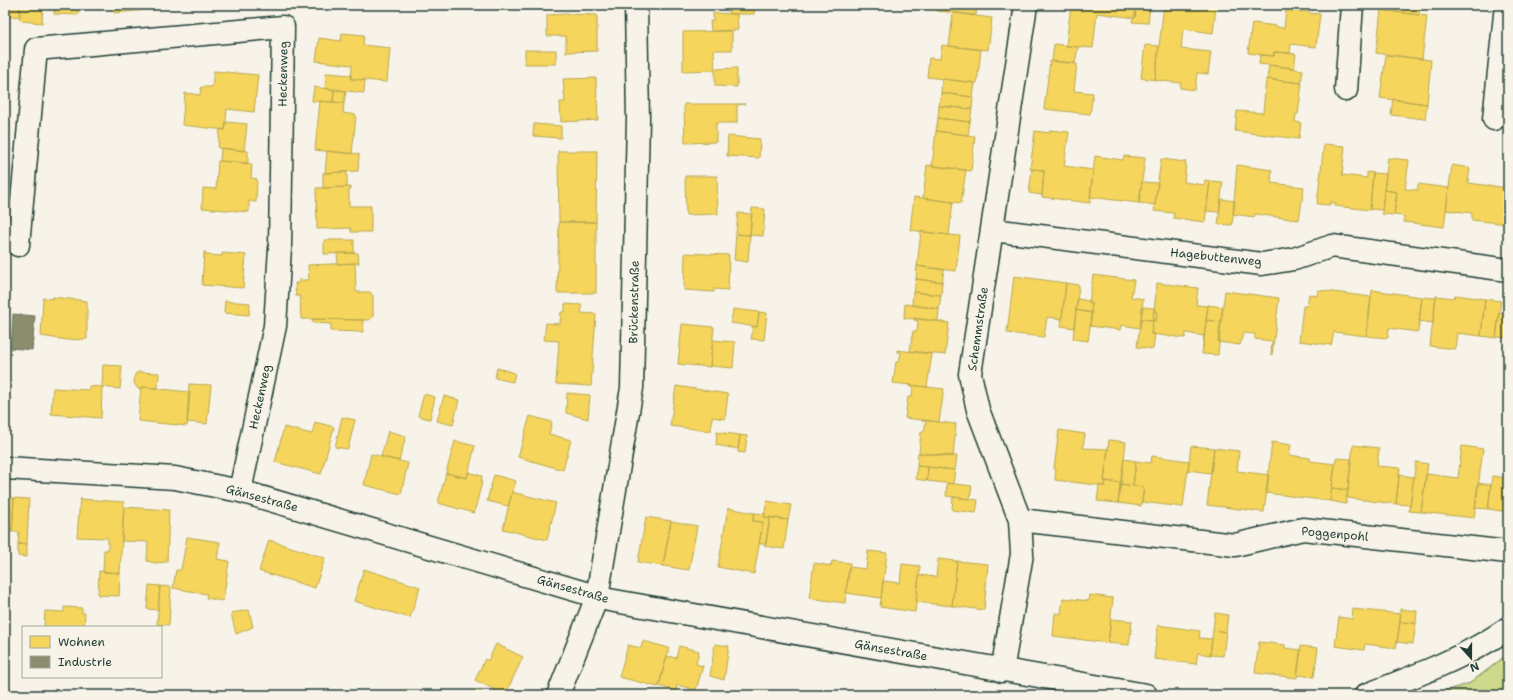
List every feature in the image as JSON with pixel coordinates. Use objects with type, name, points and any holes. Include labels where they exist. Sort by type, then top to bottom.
[{"type":"street","name":"Brückenstraße","points":[[558,695],[597,597],[632,388],[638,119],[636,5]]},
{"type":"street","name":"Schemmstraße","points":[[1002,671],[1022,554],[1020,520],[978,410],[970,374],[1026,5]]},
{"type":"street","points":[[1346,90],[1352,5]]},
{"type":"street","points":[[1494,119],[1506,5]]},
{"type":"street","name":"Heckenweg","points":[[18,245],[36,50],[283,26],[280,248],[275,326],[240,491]]},
{"type":"street","name":"Hagebuttenweg","points":[[993,230],[1262,264],[1294,260],[1332,246],[1508,270]]},
{"type":"street","name":"Gänsestraße","points":[[5,468],[175,478],[240,491],[597,597],[1002,671],[1146,695]]},
{"type":"street","name":"Poggenpohl","points":[[1020,520],[1235,546],[1303,529],[1508,552]]},
{"type":"street","points":[[1366,695],[1397,683],[1489,641],[1508,628]]},
{"type":"green space","points":[[1508,654],[1508,695],[1431,695],[1470,683]]},
{"type":"building: Wohnen","points":[[5,5],[20,5],[20,16],[7,17],[5,19]]},
{"type":"building: Wohnen","points":[[20,5],[43,5],[42,23],[22,21],[19,18]]},
{"type":"building: Wohnen","points":[[54,5],[79,5],[78,15],[54,14]]},
{"type":"building: Wohnen","points":[[113,5],[156,5],[157,9],[114,13]]},
{"type":"building: Wohnen","points":[[729,5],[755,5],[754,14],[729,14]]},
{"type":"building: Wohnen","points":[[938,5],[977,5],[976,15],[937,11]]},
{"type":"building: Wohnen","points":[[1071,5],[1136,5],[1135,18],[1097,13],[1093,48],[1066,46]]},
{"type":"building: Wohnen","points":[[1136,5],[1150,5],[1148,23],[1132,22],[1133,18],[1135,18]]},
{"type":"building: Wohnen","points":[[1164,5],[1216,7],[1213,33],[1183,29],[1181,49],[1211,52],[1208,74],[1197,73],[1195,90],[1180,88],[1181,83],[1155,80]]},
{"type":"building: Wohnen","points":[[1395,5],[1420,5],[1419,15],[1395,12]]},
{"type":"building: Wohnen","points":[[1286,10],[1308,11],[1309,13],[1320,14],[1316,47],[1291,44],[1290,53],[1274,52],[1274,56],[1248,53],[1252,23],[1284,28]]},
{"type":"building: Wohnen","points":[[1381,10],[1427,16],[1422,59],[1376,53]]},
{"type":"building: Wohnen","points":[[713,13],[737,14],[738,30],[711,31],[710,21],[713,21]]},
{"type":"building: Wohnen","points":[[953,13],[992,18],[988,50],[949,46]]},
{"type":"building: Wohnen","points":[[547,15],[597,15],[597,51],[566,52],[566,36],[547,36]]},
{"type":"building: Wohnen","points":[[732,31],[732,50],[714,50],[715,70],[683,71],[683,32]]},
{"type":"building: Wohnen","points":[[342,33],[364,35],[363,45],[390,48],[387,82],[351,79],[352,65],[316,61],[319,38],[341,41]]},
{"type":"building: Wohnen","points":[[1054,44],[1078,47],[1075,63],[1052,61]]},
{"type":"building: Wohnen","points":[[942,45],[981,50],[977,83],[927,77],[929,58],[940,59]]},
{"type":"building: Wohnen","points":[[1145,45],[1159,46],[1155,80],[1141,78]]},
{"type":"building: Wohnen","points":[[525,50],[556,50],[556,64],[525,64]]},
{"type":"building: Wohnen","points":[[1274,52],[1296,54],[1294,68],[1259,64],[1260,55],[1274,56]]},
{"type":"building: Wohnen","points":[[1386,55],[1431,60],[1427,104],[1380,98]]},
{"type":"building: Wohnen","points":[[1050,61],[1077,64],[1074,91],[1093,93],[1090,114],[1044,109]]},
{"type":"building: Wohnen","points":[[1269,65],[1303,70],[1301,83],[1267,79]]},
{"type":"building: Wohnen","points":[[737,68],[737,87],[715,86],[715,69]]},
{"type":"building: Wohnen","points":[[214,71],[258,75],[254,112],[227,109],[225,130],[182,125],[185,93],[200,95],[201,87],[212,87]]},
{"type":"building: Wohnen","points":[[326,73],[351,75],[351,79],[365,80],[364,93],[325,88]]},
{"type":"building: Wohnen","points":[[596,78],[598,120],[561,122],[560,102],[565,102],[563,79]]},
{"type":"building: Wohnen","points":[[942,79],[975,83],[973,97],[941,93]]},
{"type":"building: Wohnen","points":[[1266,79],[1302,83],[1298,114],[1296,114],[1295,122],[1301,123],[1299,139],[1235,131],[1237,111],[1263,113]]},
{"type":"building: Wohnen","points":[[314,87],[334,90],[333,102],[312,101]]},
{"type":"building: Wohnen","points":[[334,90],[346,91],[344,103],[333,102]]},
{"type":"building: Wohnen","points":[[941,93],[973,97],[972,109],[939,106]]},
{"type":"building: Wohnen","points":[[5,97],[9,97],[7,118],[5,117]]},
{"type":"building: Wohnen","points":[[1393,99],[1427,104],[1425,119],[1391,115]]},
{"type":"building: Wohnen","points":[[320,101],[344,103],[343,113],[356,115],[352,154],[315,150]]},
{"type":"building: Wohnen","points":[[684,104],[745,104],[737,105],[737,123],[716,123],[716,142],[685,143]]},
{"type":"building: Wohnen","points":[[939,106],[972,109],[970,122],[938,118]]},
{"type":"building: Wohnen","points":[[938,118],[970,122],[968,135],[936,131]]},
{"type":"building: Wohnen","points":[[226,122],[247,124],[244,151],[218,148],[220,129],[225,130]]},
{"type":"building: Wohnen","points":[[534,124],[561,126],[561,138],[533,136]]},
{"type":"building: Wohnen","points":[[1050,130],[1069,132],[1064,166],[1093,170],[1090,203],[1042,197],[1044,170],[1030,169],[1035,131],[1050,133]]},
{"type":"building: Wohnen","points":[[936,131],[975,136],[971,171],[932,166]]},
{"type":"building: Wohnen","points":[[728,136],[760,139],[759,158],[727,156]]},
{"type":"building: Wohnen","points":[[1324,144],[1345,146],[1342,175],[1367,178],[1367,172],[1373,173],[1370,210],[1335,206],[1336,203],[1330,202],[1330,205],[1317,204]]},
{"type":"building: Wohnen","points":[[221,148],[248,151],[248,163],[220,161]]},
{"type":"building: Wohnen","points":[[327,151],[359,154],[358,171],[325,173]]},
{"type":"building: Wohnen","points":[[558,151],[597,151],[596,222],[559,222]]},
{"type":"building: Wohnen","points":[[1095,156],[1123,160],[1124,156],[1145,158],[1139,203],[1090,197]]},
{"type":"building: Wohnen","points":[[1388,158],[1409,160],[1405,189],[1418,190],[1418,184],[1449,188],[1444,227],[1404,222],[1404,216],[1394,215],[1397,192],[1384,190]]},
{"type":"building: Wohnen","points":[[1161,159],[1186,162],[1184,182],[1204,185],[1205,180],[1210,181],[1205,222],[1173,218],[1174,213],[1154,211]]},
{"type":"building: Wohnen","points":[[218,161],[252,164],[251,178],[257,179],[256,202],[249,201],[249,212],[202,208],[203,188],[216,189]]},
{"type":"building: Wohnen","points":[[927,165],[966,170],[961,203],[923,198]]},
{"type":"building: Wohnen","points":[[1237,165],[1272,170],[1271,183],[1304,187],[1299,220],[1255,214],[1254,217],[1233,214]]},
{"type":"building: Wohnen","points":[[1452,165],[1470,168],[1468,183],[1508,188],[1508,224],[1472,220],[1472,213],[1446,210]]},
{"type":"building: Wohnen","points":[[1032,169],[1044,170],[1042,195],[1029,193]]},
{"type":"building: Wohnen","points":[[347,172],[347,187],[323,188],[323,173]]},
{"type":"building: Wohnen","points":[[1373,173],[1386,174],[1382,210],[1370,209]]},
{"type":"building: Wohnen","points":[[685,176],[717,176],[718,214],[686,215]]},
{"type":"building: Wohnen","points":[[1210,181],[1223,182],[1219,212],[1206,211]]},
{"type":"building: Wohnen","points":[[1142,182],[1158,183],[1155,205],[1139,203]]},
{"type":"building: Wohnen","points":[[351,187],[351,189],[349,189],[349,206],[371,206],[371,232],[351,232],[351,228],[317,229],[316,188]]},
{"type":"building: Wohnen","points":[[1384,190],[1397,192],[1394,215],[1382,214]]},
{"type":"building: Wohnen","points":[[914,197],[953,202],[949,235],[910,230]]},
{"type":"building: Wohnen","points":[[1221,199],[1235,201],[1232,225],[1218,224]]},
{"type":"building: Wohnen","points":[[752,208],[765,209],[763,236],[750,235]]},
{"type":"building: Wohnen","points":[[738,213],[752,214],[750,235],[736,234]]},
{"type":"building: Wohnen","points":[[559,222],[596,222],[596,293],[557,293]]},
{"type":"building: Wohnen","points":[[921,232],[960,236],[956,271],[917,266]]},
{"type":"building: Wohnen","points":[[736,234],[750,235],[748,262],[734,260]]},
{"type":"building: Wohnen","points":[[324,240],[354,240],[354,253],[324,254]]},
{"type":"building: Wohnen","points":[[204,252],[206,252],[206,255],[222,256],[222,253],[246,255],[243,288],[202,285]]},
{"type":"building: Wohnen","points":[[337,253],[358,253],[359,263],[338,264]]},
{"type":"building: Wohnen","points":[[685,253],[729,255],[728,290],[714,289],[714,292],[684,290]]},
{"type":"building: Wohnen","points":[[355,263],[356,292],[370,292],[373,296],[373,317],[369,320],[301,319],[300,296],[296,296],[295,283],[299,283],[299,280],[309,280],[308,265]]},
{"type":"building: Wohnen","points":[[917,266],[944,270],[942,282],[916,279]]},
{"type":"building: Wohnen","points":[[1093,275],[1134,280],[1131,297],[1143,299],[1140,328],[1121,325],[1120,330],[1090,326],[1092,303],[1089,303]]},
{"type":"building: Wohnen","points":[[1014,276],[1066,283],[1062,319],[1047,317],[1044,337],[1007,333]]},
{"type":"building: Wohnen","points":[[916,279],[942,282],[941,295],[914,292]]},
{"type":"building: Wohnen","points":[[1066,283],[1079,285],[1074,328],[1061,326]]},
{"type":"building: Wohnen","points":[[1157,283],[1198,288],[1196,305],[1208,306],[1203,347],[1204,336],[1186,333],[1185,338],[1151,334],[1153,320],[1156,321],[1157,311],[1154,311]]},
{"type":"building: Wohnen","points":[[1318,290],[1371,297],[1366,336],[1334,332],[1331,345],[1299,341],[1303,306],[1307,306],[1309,294],[1317,296]]},
{"type":"building: Wohnen","points":[[1372,290],[1422,297],[1418,332],[1389,328],[1388,338],[1367,336]]},
{"type":"building: Wohnen","points":[[1225,291],[1279,298],[1272,355],[1272,341],[1255,339],[1255,334],[1243,333],[1240,345],[1218,342]]},
{"type":"building: Wohnen","points":[[913,292],[941,295],[939,309],[912,305]]},
{"type":"building: Wohnen","points":[[1455,295],[1485,299],[1481,336],[1457,333],[1455,349],[1430,346],[1436,296],[1454,298]]},
{"type":"building: Wohnen","points":[[52,297],[87,301],[87,339],[67,340],[41,336],[43,298],[52,299]]},
{"type":"building: Wohnen","points":[[1422,297],[1436,298],[1433,323],[1419,321]]},
{"type":"building: Wohnen","points":[[1078,299],[1092,303],[1091,313],[1076,310]]},
{"type":"building: Wohnen","points":[[1485,299],[1501,301],[1496,338],[1481,336]]},
{"type":"building: Wohnen","points":[[225,301],[250,303],[249,315],[224,313]]},
{"type":"building: Wohnen","points":[[565,304],[582,305],[581,313],[596,314],[591,386],[556,384],[559,341],[544,340],[546,323],[560,324],[561,312],[565,312]]},
{"type":"building: Wohnen","points":[[905,304],[939,309],[938,321],[904,318]]},
{"type":"building: Wohnen","points":[[1208,305],[1223,307],[1221,322],[1206,320]]},
{"type":"building: Wohnen","points":[[1143,307],[1154,308],[1153,320],[1141,319]]},
{"type":"building: Wohnen","points":[[733,309],[759,312],[757,327],[731,323]]},
{"type":"building: Wohnen","points":[[1076,310],[1092,313],[1088,341],[1073,339]]},
{"type":"building: Wohnen","points":[[1154,311],[1157,311],[1156,321],[1153,320]]},
{"type":"building: Wohnen","points":[[759,312],[767,313],[764,340],[751,339],[753,326],[757,327]]},
{"type":"building: Wohnen","points":[[1499,312],[1508,314],[1508,338],[1496,337]]},
{"type":"building: Wohnen","points":[[914,318],[949,323],[945,355],[910,351],[913,331],[917,331],[918,321],[914,320]]},
{"type":"building: Wohnen","points":[[313,319],[363,320],[363,332],[331,331],[331,324],[313,323]]},
{"type":"building: Wohnen","points":[[1141,319],[1153,320],[1151,334],[1155,334],[1153,349],[1137,347]]},
{"type":"building: Wohnen","points":[[1206,320],[1221,322],[1218,355],[1202,354]]},
{"type":"building: Wohnen","points":[[682,324],[714,327],[710,367],[678,364]]},
{"type":"building: Wohnen","points":[[713,340],[735,342],[733,368],[710,366]]},
{"type":"building: Wohnen","points":[[897,350],[932,354],[927,387],[893,383],[896,362],[899,362],[901,352],[897,352]]},
{"type":"building: Wohnen","points":[[103,365],[122,366],[120,389],[102,387]]},
{"type":"building: Wohnen","points":[[497,368],[515,373],[513,382],[495,378]]},
{"type":"building: Wohnen","points":[[138,372],[159,373],[158,388],[141,387],[140,390],[138,389],[134,383],[135,374]]},
{"type":"building: Wohnen","points":[[189,384],[211,385],[207,424],[187,422]]},
{"type":"building: Wohnen","points":[[909,385],[944,389],[939,422],[905,418],[908,397],[912,397],[913,387]]},
{"type":"building: Wohnen","points":[[89,386],[102,387],[101,418],[51,414],[53,388],[89,390]]},
{"type":"building: Wohnen","points":[[676,386],[728,394],[725,419],[712,417],[711,431],[670,426]]},
{"type":"building: Wohnen","points":[[141,387],[190,392],[187,426],[138,421]]},
{"type":"building: Wohnen","points":[[567,393],[590,395],[588,419],[566,413]]},
{"type":"building: Wohnen","points":[[424,394],[435,397],[430,419],[418,416]]},
{"type":"building: Wohnen","points":[[444,396],[459,400],[453,425],[437,421]]},
{"type":"building: Wohnen","points":[[530,416],[552,422],[549,434],[571,440],[563,470],[518,457]]},
{"type":"building: Wohnen","points":[[342,417],[355,420],[348,449],[335,447]]},
{"type":"building: Wohnen","points":[[922,420],[956,424],[953,457],[919,453],[921,432],[924,432],[926,421]]},
{"type":"building: Wohnen","points":[[315,422],[334,427],[321,474],[275,462],[284,427],[312,434]]},
{"type":"building: Wohnen","points":[[1059,430],[1085,434],[1083,448],[1108,449],[1104,481],[1106,481],[1105,486],[1055,480],[1056,469],[1054,469]]},
{"type":"building: Wohnen","points":[[388,431],[406,436],[399,461],[381,457]]},
{"type":"building: Wohnen","points":[[717,432],[740,435],[738,449],[716,445]]},
{"type":"building: Wohnen","points":[[740,435],[747,436],[745,453],[738,452]]},
{"type":"building: Wohnen","points":[[1109,440],[1126,442],[1121,483],[1104,481]]},
{"type":"building: Wohnen","points":[[455,441],[475,446],[467,478],[446,473]]},
{"type":"building: Wohnen","points":[[1272,442],[1291,445],[1289,455],[1310,458],[1310,461],[1335,464],[1330,501],[1266,493]]},
{"type":"building: Wohnen","points":[[1353,445],[1379,448],[1377,466],[1400,468],[1396,504],[1347,498]]},
{"type":"building: Wohnen","points":[[1191,446],[1214,448],[1211,473],[1188,470]]},
{"type":"building: Wohnen","points":[[1462,446],[1483,449],[1474,518],[1421,512],[1426,474],[1458,478]]},
{"type":"building: Wohnen","points":[[1214,448],[1239,451],[1237,471],[1269,475],[1264,512],[1207,505]]},
{"type":"building: Wohnen","points":[[918,453],[957,456],[955,470],[917,466]]},
{"type":"building: Wohnen","points":[[371,454],[408,463],[401,494],[364,485]]},
{"type":"building: Wohnen","points":[[1152,456],[1189,461],[1183,507],[1142,502],[1144,487],[1133,486],[1136,461],[1151,463]]},
{"type":"building: Wohnen","points":[[1336,458],[1351,459],[1348,490],[1332,488]]},
{"type":"building: Wohnen","points":[[1124,459],[1136,461],[1133,486],[1120,484]]},
{"type":"building: Wohnen","points":[[1416,462],[1428,464],[1421,512],[1409,511]]},
{"type":"building: Wohnen","points":[[917,466],[928,467],[927,481],[916,479]]},
{"type":"building: Wohnen","points":[[928,467],[955,470],[953,484],[927,481]]},
{"type":"building: Wohnen","points":[[468,472],[482,476],[482,482],[474,513],[438,503],[446,473],[467,478]]},
{"type":"building: Wohnen","points":[[494,475],[516,481],[508,506],[487,501]]},
{"type":"building: Wohnen","points":[[1399,475],[1414,477],[1410,505],[1396,504]]},
{"type":"building: Wohnen","points":[[1492,476],[1508,478],[1508,512],[1488,509]]},
{"type":"building: Wohnen","points":[[1106,481],[1121,483],[1118,503],[1097,501],[1099,486],[1105,486]]},
{"type":"building: Wohnen","points":[[947,483],[972,486],[970,499],[946,496]]},
{"type":"building: Wohnen","points":[[1478,483],[1491,485],[1488,509],[1475,508]]},
{"type":"building: Wohnen","points":[[1120,484],[1144,487],[1141,506],[1118,503]]},
{"type":"building: Wohnen","points":[[1332,488],[1348,490],[1346,504],[1330,501]]},
{"type":"building: Wohnen","points":[[512,492],[556,503],[547,540],[503,529]]},
{"type":"building: Wohnen","points":[[953,497],[978,500],[976,513],[952,510]]},
{"type":"building: Wohnen","points":[[5,498],[14,498],[12,532],[5,532]]},
{"type":"building: Wohnen","points":[[14,498],[29,499],[27,544],[18,544],[19,532],[12,532]]},
{"type":"building: Wohnen","points":[[80,499],[124,502],[120,573],[103,572],[104,550],[108,550],[108,538],[77,537]]},
{"type":"building: Wohnen","points":[[767,501],[791,505],[788,520],[764,517]]},
{"type":"building: Wohnen","points":[[124,507],[169,510],[167,562],[155,563],[147,561],[148,542],[122,541]]},
{"type":"building: Wohnen","points":[[728,508],[754,513],[753,521],[763,522],[754,574],[718,567]]},
{"type":"building: Wohnen","points":[[754,513],[765,514],[764,517],[770,518],[766,544],[759,544],[763,522],[753,521]]},
{"type":"building: Wohnen","points":[[646,517],[671,521],[663,566],[638,562]]},
{"type":"building: Wohnen","points":[[770,517],[788,520],[784,549],[765,546]]},
{"type":"building: Wohnen","points":[[671,521],[697,526],[689,570],[663,566]]},
{"type":"building: Wohnen","points":[[187,537],[220,542],[217,559],[229,561],[223,601],[206,598],[207,594],[173,588],[176,570],[181,570]]},
{"type":"building: Wohnen","points":[[269,540],[325,558],[315,588],[259,571]]},
{"type":"building: Wohnen","points":[[18,544],[27,544],[27,557],[18,556]]},
{"type":"building: Wohnen","points":[[868,551],[887,553],[881,598],[846,593],[849,567],[866,569]]},
{"type":"building: Wohnen","points":[[938,559],[957,561],[952,606],[916,602],[919,575],[936,577]]},
{"type":"building: Wohnen","points":[[832,561],[850,563],[845,603],[809,598],[814,563],[831,566]]},
{"type":"building: Wohnen","points":[[957,561],[988,564],[984,610],[952,606]]},
{"type":"building: Wohnen","points":[[902,564],[920,566],[915,612],[880,607],[883,581],[900,583]]},
{"type":"building: Wohnen","points":[[364,569],[420,587],[410,618],[354,601]]},
{"type":"building: Wohnen","points":[[99,571],[120,573],[119,596],[98,595]]},
{"type":"building: Wohnen","points":[[149,585],[160,586],[158,610],[147,609]]},
{"type":"building: Wohnen","points":[[160,586],[171,587],[169,625],[157,624]]},
{"type":"building: Wohnen","points":[[1090,595],[1113,598],[1108,643],[1053,636],[1055,613],[1061,614],[1063,598],[1089,601]]},
{"type":"building: Wohnen","points":[[64,607],[82,608],[82,613],[85,613],[84,626],[44,626],[45,611],[64,612]]},
{"type":"building: Wohnen","points":[[1353,609],[1401,614],[1396,648],[1365,644],[1364,650],[1335,646],[1339,617],[1352,619]]},
{"type":"building: Wohnen","points":[[1400,609],[1417,611],[1416,623],[1400,622]]},
{"type":"building: Wohnen","points":[[249,610],[253,627],[236,634],[231,613]]},
{"type":"building: Wohnen","points":[[1215,613],[1228,615],[1226,632],[1213,630]]},
{"type":"building: Wohnen","points":[[1111,619],[1132,621],[1129,645],[1108,643]]},
{"type":"building: Wohnen","points":[[1400,622],[1416,623],[1413,644],[1397,642]]},
{"type":"building: Wohnen","points":[[1158,625],[1200,631],[1199,638],[1212,639],[1210,655],[1198,653],[1196,664],[1154,659]]},
{"type":"building: Wohnen","points":[[1213,630],[1226,632],[1223,656],[1210,655]]},
{"type":"building: Wohnen","points":[[643,641],[669,648],[658,687],[619,677],[628,645],[641,648]]},
{"type":"building: Wohnen","points":[[1259,642],[1285,645],[1285,648],[1301,650],[1297,678],[1255,673]]},
{"type":"building: Wohnen","points":[[496,644],[523,657],[505,695],[475,680],[485,659],[488,661]]},
{"type":"building: Wohnen","points":[[715,644],[729,646],[724,680],[710,676]]},
{"type":"building: Wohnen","points":[[679,646],[699,651],[696,664],[703,666],[696,690],[677,685],[676,691],[659,686],[667,656],[676,658]]},
{"type":"building: Wohnen","points":[[1301,646],[1318,648],[1314,677],[1297,675]]},
{"type":"building: Wohnen","points":[[478,690],[488,695],[476,695]]},
{"type":"building: Industrie","points":[[13,314],[35,316],[32,350],[11,348]]}]
